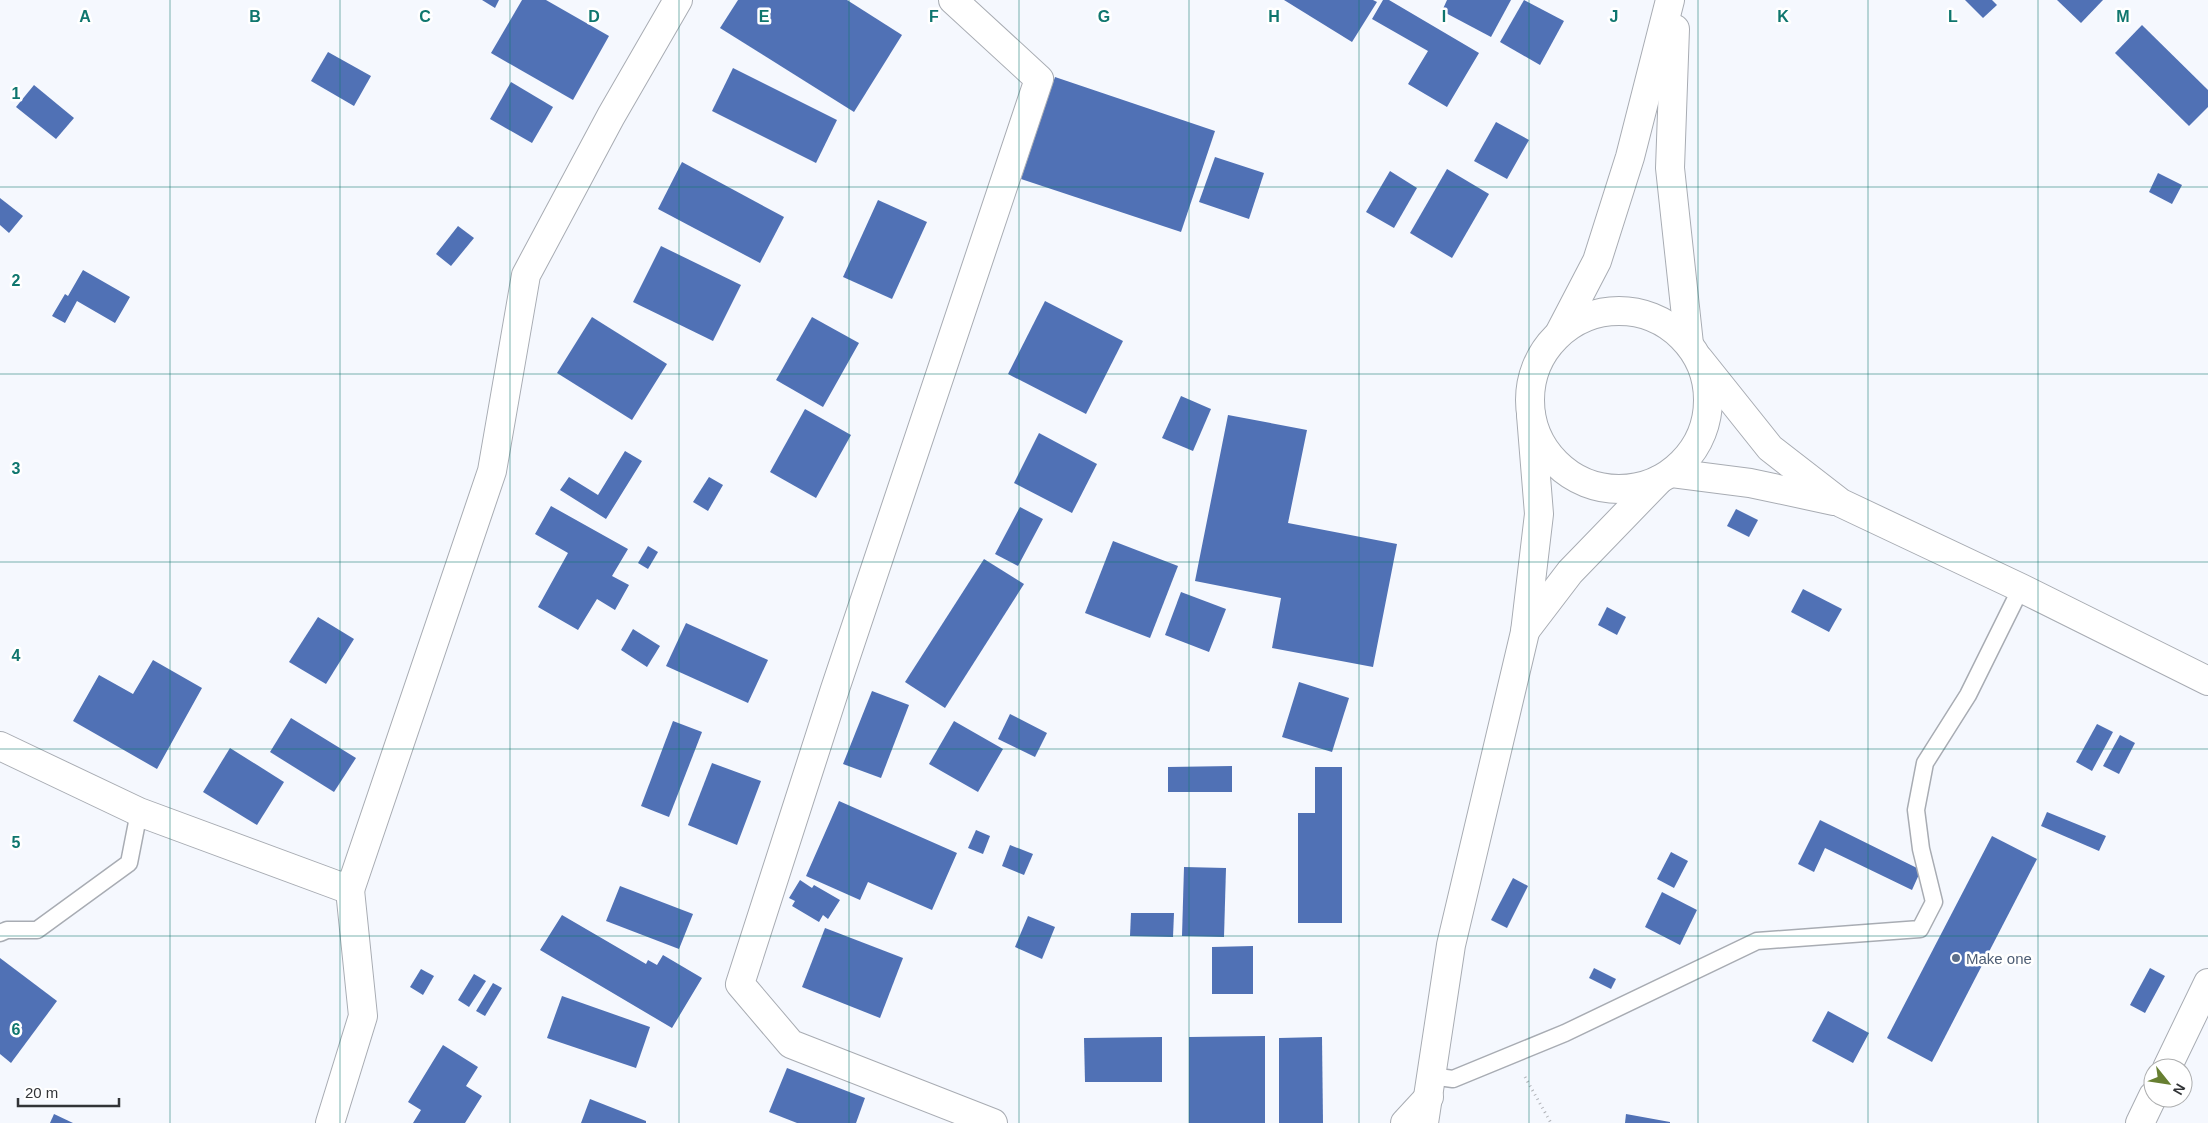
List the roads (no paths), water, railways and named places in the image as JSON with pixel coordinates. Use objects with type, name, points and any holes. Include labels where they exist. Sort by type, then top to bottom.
[{"type":"street","points":[[330,1123],[363,1016],[350,890],[492,471],[526,274],[611,116],[678,0]]},
{"type":"street","points":[[953,0],[1039,79],[835,690],[740,984],[791,1044],[993,1123]]},
{"type":"street","points":[[1559,334],[1597,261],[1630,157],[1670,0]]},
{"type":"street","points":[[1525,632],[1570,572],[1666,476],[1690,455],[1702,433],[1708,408],[1707,383],[1694,351],[1670,168],[1676,0]]},
{"type":"street","points":[[1405,1123],[1428,1099],[1451,945],[1525,632],[1539,514],[1530,397],[1538,363],[1547,347],[1559,334],[1576,322],[1596,314],[1616,310],[1637,312],[1657,318],[1674,329],[1694,351],[1770,448],[1841,503],[2021,588],[2208,682]]},
{"type":"street","points":[[1531,415],[1536,433],[1545,450],[1556,464],[1571,476],[1588,484],[1624,490],[1666,476],[1750,483],[1841,503]]},
{"type":"street","points":[[0,746],[139,812],[350,890]]},
{"type":"street","points":[[2172,1058],[2208,983]]},
{"type":"street","points":[[2140,1123],[2147,1108]]},
{"type":"lane","points":[[1428,1099],[1453,1079],[1565,1033],[1757,942],[1920,929],[1934,902],[1920,848],[1916,810],[1925,763],[1968,695],[2021,588]]},
{"type":"lane","points":[[0,933],[8,930],[37,930],[128,863],[139,812]]},
{"type":"place","name":"Make one","points":[[1956,958]]}]
